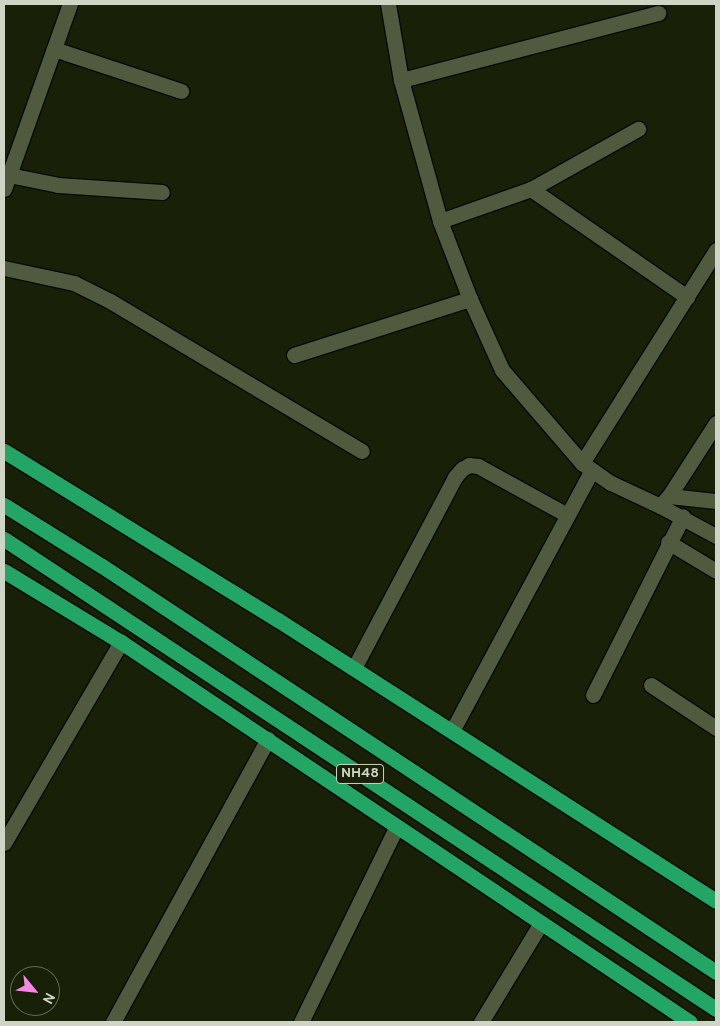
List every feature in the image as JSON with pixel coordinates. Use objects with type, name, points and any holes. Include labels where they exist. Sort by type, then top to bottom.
[{"type":"highway","points":[[4,451],[354,668],[716,901]]},
{"type":"highway","name":"NH48","points":[[4,505],[102,566],[716,972]]},
{"type":"highway","name":"NH48","points":[[4,539],[716,1009]]},
{"type":"highway","points":[[4,572],[121,642],[268,739],[396,828],[690,1022]]},
{"type":"street","points":[[70,4],[6,182],[162,192]]},
{"type":"street","points":[[388,4],[401,80],[440,221],[470,299],[502,370],[587,466],[611,483],[665,501],[716,501]]},
{"type":"street","points":[[401,80],[658,13]]},
{"type":"street","points":[[54,49],[181,91]]},
{"type":"street","points":[[440,221],[531,189],[638,129]]},
{"type":"street","points":[[531,189],[687,297]]},
{"type":"street","points":[[452,730],[567,515],[587,466],[716,250]]},
{"type":"street","points":[[4,268],[74,283],[110,301],[362,451]]},
{"type":"street","points":[[294,355],[470,299]]},
{"type":"street","points":[[665,501],[716,423]]},
{"type":"street","points":[[354,668],[455,477],[462,469],[470,465],[478,466],[567,515]]},
{"type":"street","points":[[665,501],[683,516],[716,536]]},
{"type":"street","points":[[594,695],[668,542],[683,516]]},
{"type":"street","points":[[668,542],[716,572]]},
{"type":"street","points":[[4,844],[121,642]]},
{"type":"street","points":[[651,685],[716,728]]},
{"type":"street","points":[[113,1022],[268,739]]},
{"type":"street","points":[[301,1022],[396,828]]},
{"type":"street","points":[[481,1022],[541,923]]}]
